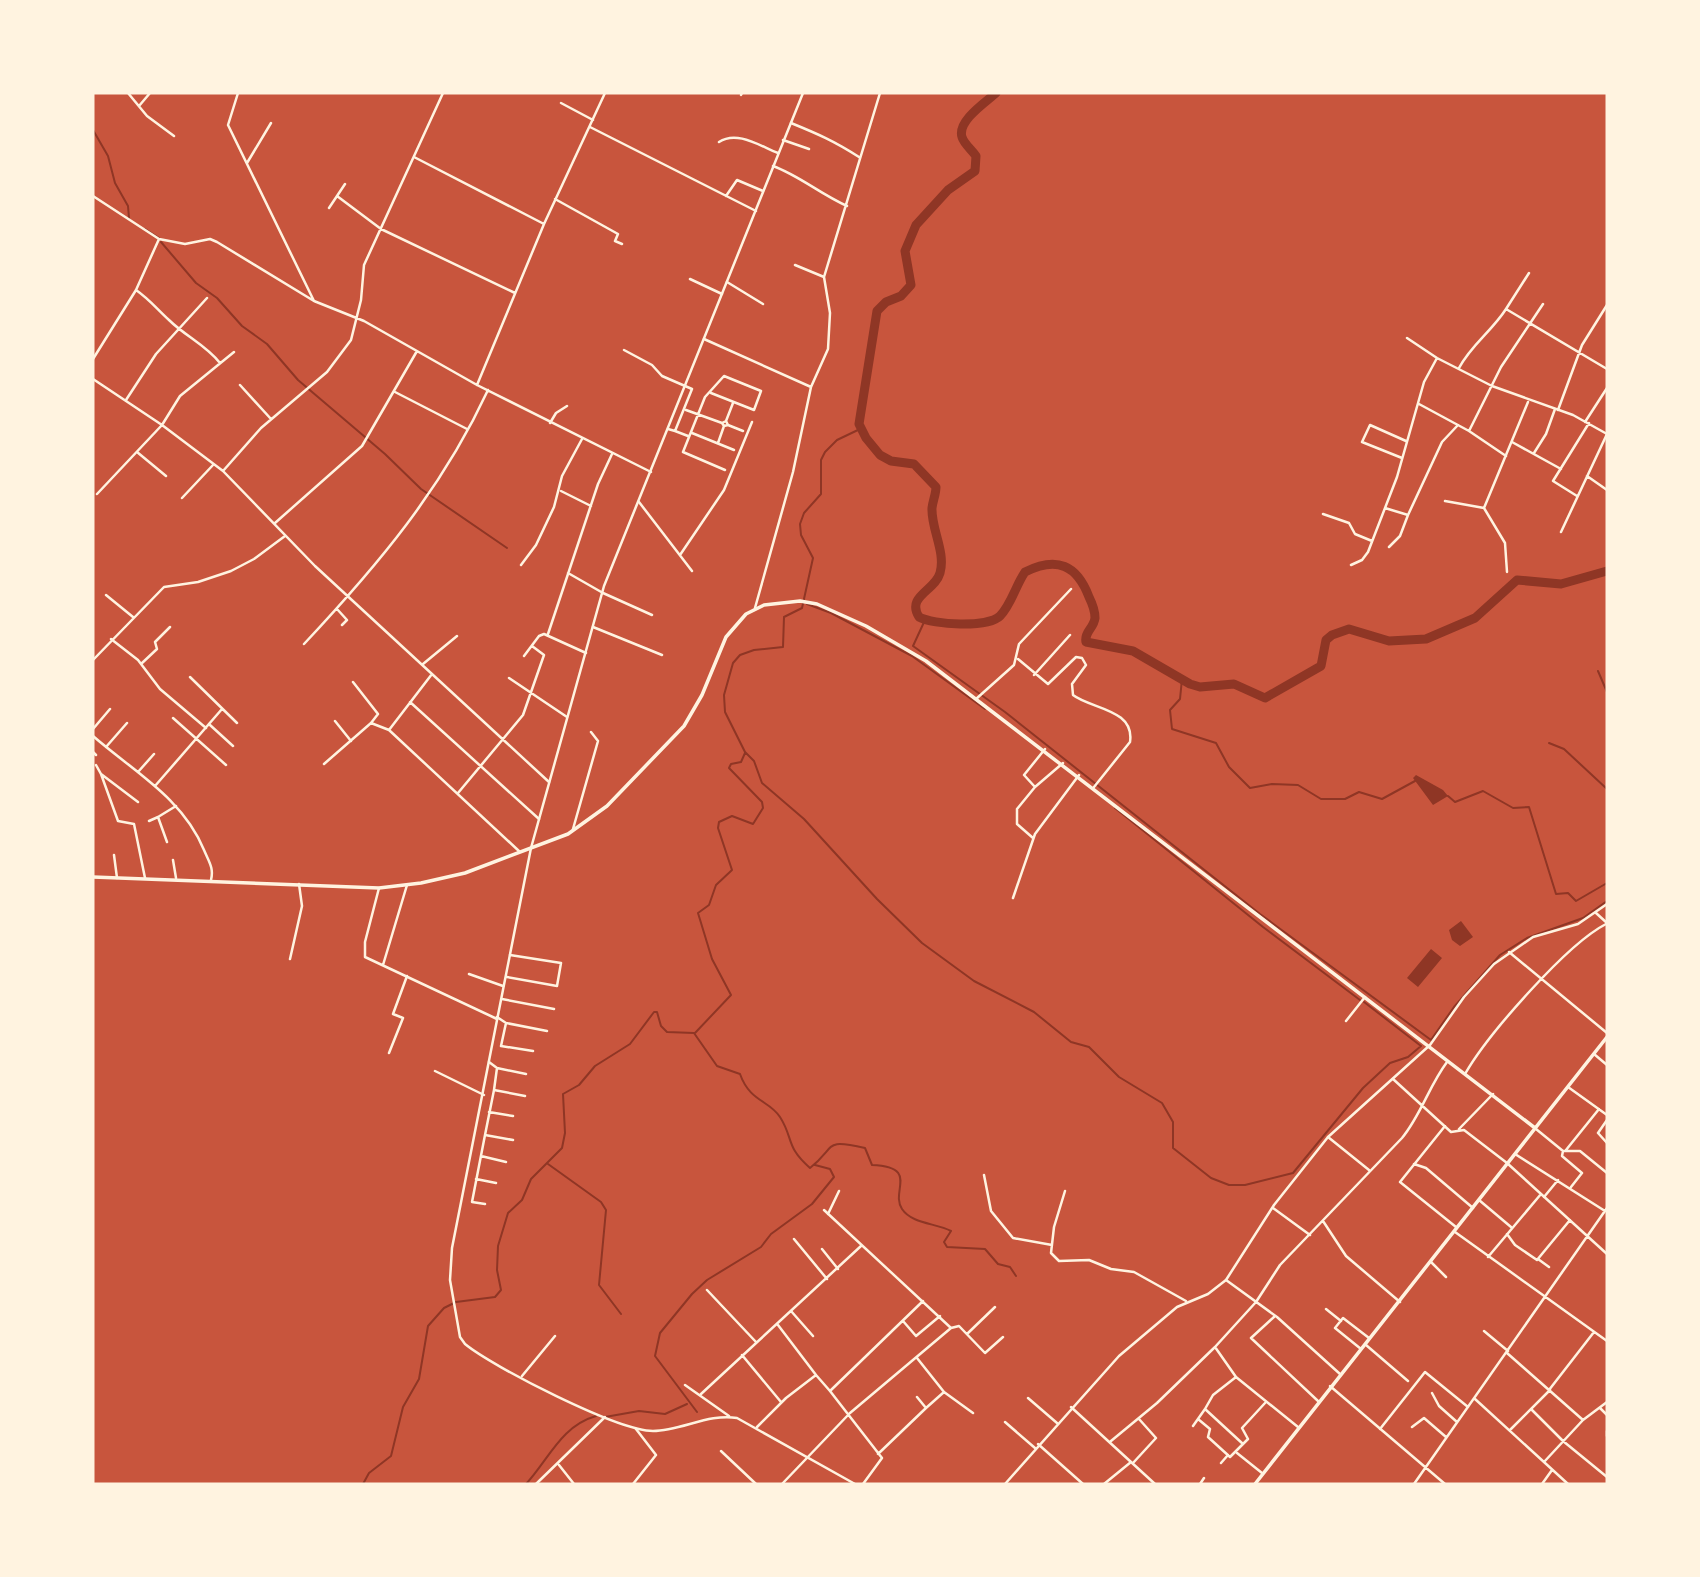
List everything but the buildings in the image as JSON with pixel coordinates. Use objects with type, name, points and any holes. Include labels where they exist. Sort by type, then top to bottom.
[{"type":"main road","points":[[93,877],[176,878],[379,888],[465,873],[531,848],[572,832],[607,806],[684,726],[702,695],[732,628],[755,609],[776,602],[803,601],[823,607],[887,638],[978,697],[1077,777],[1095,785],[1247,910],[1430,1045],[1535,1128]]},
{"type":"main road","points":[[1255,1484],[1569,1087],[1607,1035]]},
{"type":"street","points":[[128,93],[138,107],[174,136]]},
{"type":"street","points":[[138,107],[150,93]]},
{"type":"street","points":[[238,93],[228,125],[314,301]]},
{"type":"street","points":[[223,471],[271,419],[327,372],[351,340],[364,265],[443,93]]},
{"type":"street","points":[[477,385],[544,224],[605,93]]},
{"type":"street","points":[[729,1416],[668,1430],[636,1429],[600,1416],[522,1377],[465,1343],[460,1337],[450,1268],[531,848],[603,593],[803,93]]},
{"type":"street","points":[[755,609],[793,472],[811,387],[828,349],[830,313],[824,277],[880,93]]},
{"type":"street","points":[[561,103],[593,120]]},
{"type":"street","points":[[247,163],[271,123]]},
{"type":"street","points":[[791,123],[813,133],[821,133],[860,158]]},
{"type":"street","points":[[589,127],[755,211]]},
{"type":"street","points":[[719,142],[730,137],[739,138],[778,153]]},
{"type":"street","points":[[783,140],[809,149]]},
{"type":"street","points":[[414,157],[544,224]]},
{"type":"street","points":[[774,166],[797,176],[821,194],[847,206]]},
{"type":"street","points":[[726,196],[737,180],[763,191]]},
{"type":"street","points":[[329,208],[345,184]]},
{"type":"street","points":[[337,196],[381,229],[515,293]]},
{"type":"street","points":[[93,197],[159,239],[185,244],[210,239],[314,301],[356,318],[477,385],[651,472]]},
{"type":"street","points":[[555,199],[618,234],[615,241],[622,244]]},
{"type":"street","points":[[93,359],[136,290],[159,239]]},
{"type":"street","points":[[795,265],[824,277]]},
{"type":"street","points":[[1459,369],[1468,352],[1493,328],[1529,274]]},
{"type":"street","points":[[690,279],[722,294]]},
{"type":"street","points":[[727,282],[763,304]]},
{"type":"street","points":[[136,290],[204,346],[219,363]]},
{"type":"street","points":[[126,400],[156,354],[207,298]]},
{"type":"street","points":[[1469,431],[1492,386],[1543,304]]},
{"type":"street","points":[[1534,453],[1546,434],[1580,351],[1607,305]]},
{"type":"street","points":[[1506,309],[1607,369]]},
{"type":"street","points":[[1407,338],[1437,358],[1492,386],[1557,409],[1607,434],[1560,533]]},
{"type":"street","points":[[704,339],[811,387]]},
{"type":"street","points":[[624,350],[652,365],[662,376],[692,390],[675,431]]},
{"type":"street","points":[[275,523],[362,446],[417,351]]},
{"type":"street","points":[[97,494],[162,425],[180,396],[234,352]]},
{"type":"street","points":[[1351,565],[1364,558],[1372,541],[1402,458],[1424,382],[1437,358]]},
{"type":"street","points":[[711,393],[754,411],[761,391],[725,376],[720,378],[711,393],[705,397],[684,454],[725,470]]},
{"type":"street","points":[[93,379],[162,425],[223,471],[348,597],[505,738],[549,782]]},
{"type":"street","points":[[240,385],[271,419]]},
{"type":"street","points":[[1577,496],[1554,483],[1607,388]]},
{"type":"street","points":[[304,644],[348,597],[422,508],[488,390]]},
{"type":"street","points":[[395,392],[468,429]]},
{"type":"street","points":[[1484,508],[1529,401]]},
{"type":"street","points":[[718,443],[733,403]]},
{"type":"street","points":[[1418,404],[1469,431],[1506,456]]},
{"type":"street","points":[[550,423],[555,413],[567,406]]},
{"type":"street","points":[[685,409],[743,430]]},
{"type":"street","points":[[680,555],[719,499],[752,422]]},
{"type":"street","points":[[1402,458],[1362,442],[1370,425],[1407,441]]},
{"type":"street","points":[[1390,547],[1400,537],[1442,442],[1458,425]]},
{"type":"street","points":[[668,429],[734,450]]},
{"type":"street","points":[[521,565],[536,545],[554,507],[562,476],[582,439]]},
{"type":"street","points":[[1513,442],[1561,469]]},
{"type":"street","points":[[137,452],[166,476]]},
{"type":"street","points":[[548,635],[589,511],[612,454]]},
{"type":"street","points":[[182,498],[214,464]]},
{"type":"street","points":[[1587,476],[1607,490]]},
{"type":"street","points":[[561,491],[591,506]]},
{"type":"street","points":[[1445,501],[1484,508],[1505,543],[1507,572]]},
{"type":"street","points":[[639,502],[692,571]]},
{"type":"street","points":[[1385,508],[1408,515]]},
{"type":"street","points":[[1324,514],[1349,523],[1355,534],[1372,541]]},
{"type":"street","points":[[93,660],[164,587],[191,583],[231,571],[254,559],[285,536]]},
{"type":"street","points":[[568,572],[603,593],[653,615]]},
{"type":"street","points":[[978,697],[1018,659],[1019,644],[1071,589]]},
{"type":"street","points":[[106,595],[133,617]]},
{"type":"street","points":[[337,609],[348,620],[342,625]]},
{"type":"street","points":[[141,664],[157,649],[155,642],[170,627]]},
{"type":"street","points":[[593,627],[662,655]]},
{"type":"street","points":[[524,656],[539,636],[548,635],[586,653]]},
{"type":"street","points":[[1034,675],[1070,635]]},
{"type":"street","points":[[424,664],[457,636]]},
{"type":"street","points":[[111,639],[141,664],[160,689],[206,729]]},
{"type":"street","points":[[458,793],[523,715],[544,653],[532,646]]},
{"type":"street","points":[[1018,659],[1048,684],[1076,657],[1082,658],[1086,665],[1072,684],[1073,695],[1087,704],[1114,712],[1129,730],[1130,742],[1095,785]]},
{"type":"street","points":[[389,730],[433,673]]},
{"type":"street","points":[[190,677],[237,723]]},
{"type":"street","points":[[509,678],[567,718]]},
{"type":"street","points":[[324,764],[371,723],[377,712],[354,682]]},
{"type":"street","points":[[410,702],[539,819]]},
{"type":"street","points":[[93,729],[110,709]]},
{"type":"street","points":[[155,786],[198,740],[222,709]]},
{"type":"street","points":[[173,718],[226,765]]},
{"type":"street","points":[[335,721],[351,741]]},
{"type":"street","points":[[106,747],[127,723]]},
{"type":"street","points":[[371,723],[389,730],[520,852]]},
{"type":"street","points":[[210,725],[233,746]]},
{"type":"street","points":[[572,832],[598,741],[592,733]]},
{"type":"street","points":[[93,736],[176,806],[200,839],[213,869],[211,880]]},
{"type":"street","points":[[1035,787],[1024,775],[1044,751]]},
{"type":"street","points":[[138,772],[154,754]]},
{"type":"street","points":[[96,765],[118,821],[134,824],[145,878]]},
{"type":"street","points":[[1033,838],[1017,824],[1017,808],[1035,787],[1062,765]]},
{"type":"street","points":[[101,774],[138,802]]},
{"type":"street","points":[[1013,898],[1033,838],[1077,777]]},
{"type":"street","points":[[149,821],[176,806]]},
{"type":"street","points":[[158,817],[167,842]]},
{"type":"street","points":[[114,855],[117,878]]},
{"type":"street","points":[[173,860],[176,878]]},
{"type":"street","points":[[290,959],[302,906],[299,884]]},
{"type":"street","points":[[383,965],[407,885]]},
{"type":"street","points":[[379,888],[364,954],[506,1023],[547,1031]]},
{"type":"street","points":[[1005,1484],[1113,1362],[1186,1301],[1208,1294],[1226,1280],[1272,1208],[1328,1137],[1430,1045],[1464,997],[1509,952],[1533,937],[1578,924],[1607,904]]},
{"type":"street","points":[[1465,1074],[1483,1045],[1543,980],[1590,932],[1607,923],[1596,913]]},
{"type":"street","points":[[1509,952],[1607,1035]]},
{"type":"street","points":[[507,976],[557,986],[561,963],[510,956]]},
{"type":"street","points":[[469,974],[503,986]]},
{"type":"street","points":[[389,1054],[403,1018],[393,1014],[407,976]]},
{"type":"street","points":[[1346,1021],[1365,998]]},
{"type":"street","points":[[502,999],[554,1009]]},
{"type":"street","points":[[506,1023],[501,1046],[533,1051]]},
{"type":"street","points":[[1594,1054],[1607,1065]]},
{"type":"street","points":[[1111,1441],[1215,1347],[1256,1302],[1280,1265],[1409,1131],[1431,1085],[1449,1060]]},
{"type":"street","points":[[489,1062],[497,1068],[526,1074]]},
{"type":"street","points":[[472,1202],[497,1068]]},
{"type":"street","points":[[435,1071],[484,1095]]},
{"type":"street","points":[[1393,1079],[1453,1133],[1493,1094]]},
{"type":"street","points":[[1569,1087],[1607,1118],[1598,1133],[1607,1143]]},
{"type":"street","points":[[494,1090],[525,1096]]},
{"type":"street","points":[[1571,1187],[1581,1173],[1562,1156],[1598,1109]]},
{"type":"street","points":[[489,1112],[513,1116]]},
{"type":"street","points":[[1445,1126],[1401,1183],[1488,1257],[1607,1341]]},
{"type":"street","points":[[1535,1128],[1564,1151],[1580,1151],[1607,1173]]},
{"type":"street","points":[[1458,1130],[1464,1130],[1507,1163],[1607,1254]]},
{"type":"street","points":[[485,1135],[513,1139]]},
{"type":"street","points":[[1328,1137],[1370,1171]]},
{"type":"street","points":[[1414,1484],[1606,1209],[1514,1154]]},
{"type":"street","points":[[481,1156],[506,1162]]},
{"type":"street","points":[[1414,1164],[1426,1168],[1473,1208]]},
{"type":"street","points":[[984,1175],[991,1211],[1013,1237],[1052,1245]]},
{"type":"street","points":[[477,1179],[496,1183]]},
{"type":"street","points":[[1488,1257],[1511,1227],[1559,1179]]},
{"type":"street","points":[[828,1214],[839,1191]]},
{"type":"street","points":[[1065,1191],[1051,1254],[1059,1261],[1089,1260],[1111,1269],[1134,1272],[1186,1301]]},
{"type":"street","points":[[1479,1200],[1511,1227]]},
{"type":"street","points":[[462,1203],[485,1204]]},
{"type":"street","points":[[1272,1208],[1310,1235]]},
{"type":"street","points":[[824,1210],[951,1328]]},
{"type":"street","points":[[1538,1259],[1570,1220]]},
{"type":"street","points":[[1323,1221],[1346,1256],[1400,1302]]},
{"type":"street","points":[[1507,1234],[1515,1245],[1549,1267]]},
{"type":"street","points":[[794,1238],[827,1279]]},
{"type":"street","points":[[701,1394],[861,1246]]},
{"type":"street","points":[[822,1249],[838,1269]]},
{"type":"street","points":[[1431,1262],[1446,1277]]},
{"type":"street","points":[[1226,1280],[1275,1316],[1340,1374]]},
{"type":"street","points":[[708,1290],[756,1342]]},
{"type":"street","points":[[830,1391],[923,1301]]},
{"type":"street","points":[[967,1334],[995,1307]]},
{"type":"street","points":[[1326,1309],[1340,1321]]},
{"type":"street","points":[[791,1311],[813,1336]]},
{"type":"street","points":[[903,1321],[916,1336],[940,1316]]},
{"type":"street","points":[[1275,1316],[1251,1338],[1318,1401]]},
{"type":"street","points":[[1361,1349],[1335,1328],[1340,1321],[1344,1318],[1369,1339]]},
{"type":"street","points":[[777,1324],[816,1375],[850,1413],[883,1460],[863,1484]]},
{"type":"street","points":[[782,1484],[850,1413],[951,1328],[957,1325],[985,1353],[1003,1337]]},
{"type":"street","points":[[1484,1331],[1583,1420]]},
{"type":"street","points":[[1510,1430],[1549,1390],[1594,1332]]},
{"type":"street","points":[[522,1377],[555,1336]]},
{"type":"street","points":[[1365,1344],[1408,1381]]},
{"type":"street","points":[[1215,1347],[1236,1377],[1298,1427]]},
{"type":"street","points":[[742,1355],[781,1402]]},
{"type":"street","points":[[917,1358],[944,1392],[973,1413]]},
{"type":"street","points":[[1380,1429],[1425,1372],[1468,1407]]},
{"type":"street","points":[[757,1427],[781,1402],[816,1375]]},
{"type":"street","points":[[1193,1426],[1213,1395],[1236,1377]]},
{"type":"street","points":[[685,1385],[729,1416],[757,1427],[855,1484]]},
{"type":"street","points":[[1331,1386],[1445,1484]]},
{"type":"street","points":[[878,1454],[944,1392]]},
{"type":"street","points":[[1432,1393],[1439,1406],[1457,1422]]},
{"type":"street","points":[[917,1396],[926,1408]]},
{"type":"street","points":[[1028,1398],[1057,1423]]},
{"type":"street","points":[[1475,1399],[1568,1484]]},
{"type":"street","points":[[1544,1462],[1583,1420],[1607,1402]]},
{"type":"street","points":[[1221,1463],[1244,1445],[1249,1438],[1242,1428],[1265,1403]]},
{"type":"street","points":[[1071,1407],[1155,1484]]},
{"type":"street","points":[[1600,1408],[1607,1415]]},
{"type":"street","points":[[1205,1409],[1244,1445]]},
{"type":"street","points":[[1531,1409],[1563,1441],[1607,1477]]},
{"type":"street","points":[[536,1484],[606,1417]]},
{"type":"street","points":[[1104,1484],[1156,1438],[1138,1418]]},
{"type":"street","points":[[1412,1427],[1422,1418],[1446,1437]]},
{"type":"street","points":[[1198,1419],[1210,1429],[1209,1437],[1228,1455]]},
{"type":"street","points":[[1005,1422],[1035,1448]]},
{"type":"street","points":[[633,1484],[656,1455],[636,1429]]},
{"type":"street","points":[[1038,1444],[1083,1484]]},
{"type":"street","points":[[721,1451],[756,1484]]},
{"type":"street","points":[[1237,1453],[1262,1473]]},
{"type":"street","points":[[558,1464],[574,1484]]},
{"type":"street","points":[[1542,1484],[1552,1470]]},
{"type":"street","points":[[1200,1484],[1204,1478]]},
{"type":"shaded area","points":[[1416,775],[1443,790],[1448,796],[1433,805],[1413,778]]},
{"type":"shaded area","points":[[1461,921],[1473,937],[1460,946],[1452,940],[1449,930]]},
{"type":"shaded area","points":[[1431,949],[1442,958],[1418,987],[1407,978]]},
{"type":"waterway","points":[[996,93],[973,112],[962,131],[963,140],[976,156],[975,171],[948,190],[916,225],[905,251],[911,285],[901,296],[886,302],[877,311],[859,424],[880,455],[891,461],[914,464],[936,487],[932,516],[940,549],[940,573],[916,604],[919,617],[960,624],[994,620],[1007,606],[1025,572],[1056,564],[1064,566],[1078,577],[1092,604],[1095,618],[1086,635],[1086,642],[1133,651],[1190,684],[1200,687],[1234,684],[1265,698],[1321,666],[1326,640],[1332,635],[1349,629],[1389,641],[1426,639],[1475,618],[1517,580],[1561,584],[1607,571]]},
{"type":"waterway","points":[[93,130],[108,156],[115,183],[128,206],[129,218]]},
{"type":"waterway","points":[[145,229],[159,238]]},
{"type":"waterway","points":[[161,242],[196,283],[217,298],[242,326],[267,344],[298,380],[385,454],[421,489],[507,548]]},
{"type":"waterway","points":[[860,429],[837,440],[821,460],[821,494],[804,513],[800,524],[801,535],[813,558],[802,608],[784,617],[783,647],[754,650],[740,655],[733,663],[724,695],[725,712],[745,752],[754,761],[762,783],[804,819],[877,899],[922,943],[974,981],[1034,1012],[1071,1042],[1089,1047],[1119,1077],[1162,1103],[1173,1122],[1173,1148],[1211,1178],[1229,1185],[1245,1185],[1293,1173],[1363,1088],[1390,1063],[1408,1057],[1421,1046],[1364,1002]]},
{"type":"waterway","points":[[807,604],[831,613],[912,656],[985,709]]},
{"type":"waterway","points":[[925,620],[913,646],[1005,712],[1260,914],[1431,1040],[1454,1007],[1500,955],[1527,938],[1583,918],[1607,901]]},
{"type":"waterway","points":[[1598,671],[1607,692]]},
{"type":"waterway","points":[[1182,679],[1180,699],[1170,710],[1172,729],[1216,743],[1229,767],[1250,788],[1272,784],[1298,785],[1321,799],[1345,799],[1359,792],[1382,799],[1415,781]]},
{"type":"waterway","points":[[1549,743],[1564,749],[1607,789]]},
{"type":"waterway","points":[[695,1033],[731,995],[712,959],[698,913],[709,905],[716,885],[732,870],[718,828],[719,822],[732,816],[753,824],[763,808],[762,802],[729,768],[731,764],[741,762],[745,753]]},
{"type":"waterway","points":[[1448,796],[1455,802],[1483,791],[1513,808],[1529,807],[1556,894],[1568,893],[1576,901],[1607,883]]},
{"type":"waterway","points":[[1115,808],[1263,927],[1360,1000]]},
{"type":"waterway","points":[[363,1484],[369,1473],[391,1456],[403,1407],[419,1379],[428,1326],[444,1308],[456,1302],[495,1297],[501,1290],[497,1270],[498,1246],[508,1213],[522,1200],[531,1179],[562,1148],[565,1133],[563,1094],[579,1085],[595,1066],[630,1044],[654,1012],[657,1012],[661,1026],[667,1032],[694,1033],[717,1066],[740,1074],[749,1090],[776,1111],[793,1148],[810,1168],[836,1144],[865,1148],[872,1165],[887,1167],[899,1175],[899,1202],[906,1214],[951,1231],[944,1242],[947,1247],[985,1249],[998,1264],[1010,1267],[1016,1276]]},
{"type":"waterway","points":[[548,1164],[601,1202],[606,1210],[599,1285],[621,1314]]},
{"type":"waterway","points":[[697,1412],[655,1356],[660,1333],[707,1280],[761,1247],[771,1234],[812,1204],[834,1177],[830,1169],[815,1165]]},
{"type":"waterway","points":[[605,1417],[639,1411],[665,1414],[687,1404]]},
{"type":"waterway","points":[[526,1484],[565,1435],[574,1427],[596,1416]]}]
